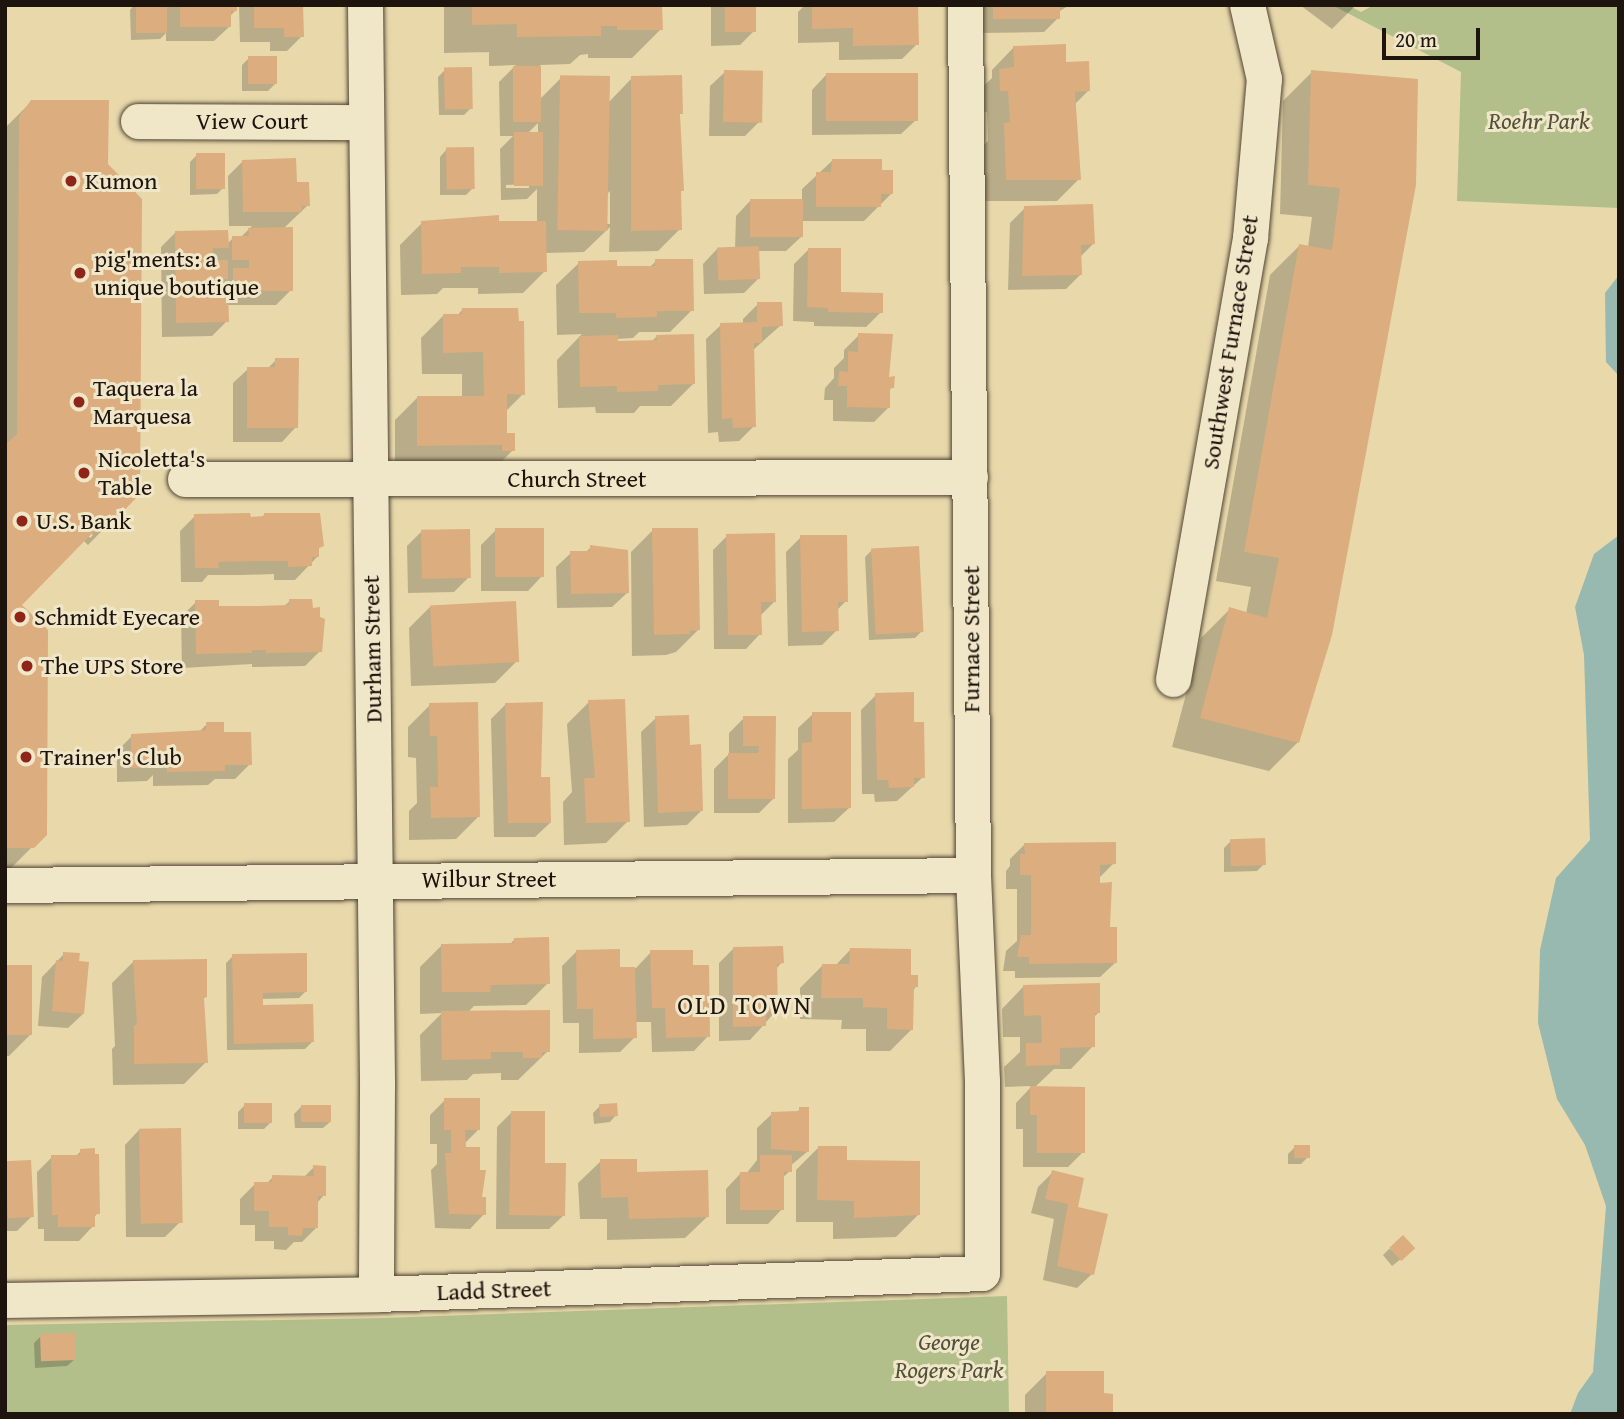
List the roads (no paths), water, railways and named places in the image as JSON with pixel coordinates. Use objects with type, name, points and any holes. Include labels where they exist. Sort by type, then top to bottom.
[{"type":"street","name":"Durham Street","points":[[365,5],[375,879],[376,1294]]},
{"type":"street","name":"Furnace Street","points":[[965,5],[973,875],[982,1081],[982,1273]]},
{"type":"street","name":"Southwest Furnace Street","points":[[1173,679],[1250,238],[1264,79],[1247,5]]},
{"type":"street","name":"View Court","points":[[138,121],[366,122]]},
{"type":"street","name":"Church Street","points":[[185,479],[970,477]]},
{"type":"street","name":"Wilbur Street","points":[[5,885],[375,879],[973,875]]},
{"type":"street","name":"Ladd Street","points":[[5,1300],[376,1294],[982,1273]]},
{"type":"water","points":[[1619,275],[1619,376],[1606,362],[1605,293]]},
{"type":"water","points":[[1619,535],[1619,1414],[1570,1414],[1578,1393],[1593,1372],[1606,1206],[1585,1145],[1557,1099],[1538,1023],[1540,950],[1556,878],[1590,840],[1584,655],[1575,607],[1594,554]]},
{"type":"place","name":"Kumon","points":[[71,181]]},
{"type":"place","name":"pig'ments: a unique boutique","points":[[80,273]]},
{"type":"place","name":"Taquera la Marquesa","points":[[79,402]]},
{"type":"place","name":"Nicoletta's Table","points":[[84,473]]},
{"type":"place","name":"U.S. Bank","points":[[22,521]]},
{"type":"place","name":"Schmidt Eyecare","points":[[20,617]]},
{"type":"place","name":"The UPS Store","points":[[27,666]]},
{"type":"place","name":"Trainer's Club","points":[[26,757]]},
{"type":"district","name":"OLD TOWN","points":[[745,1005]]},
{"type":"park label","name":"Roehr Park","points":[[1539,121]]},
{"type":"park label","name":"George Rogers Park","points":[[949,1356]]}]
